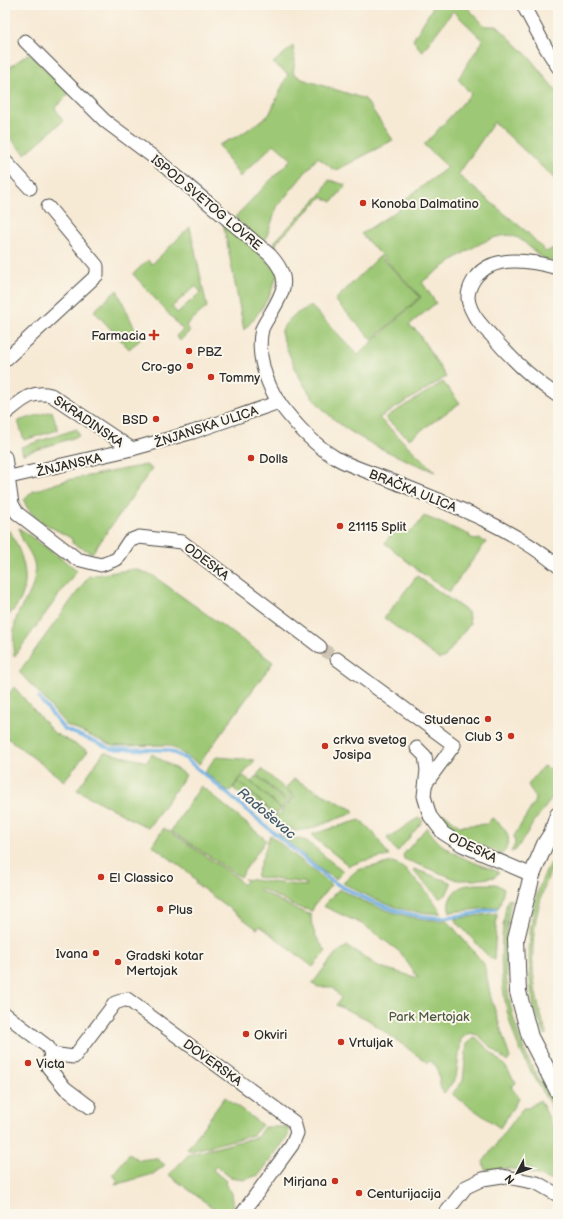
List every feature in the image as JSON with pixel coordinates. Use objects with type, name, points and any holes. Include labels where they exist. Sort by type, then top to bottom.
[{"type":"street","points":[[523,5],[546,48],[558,66]]},
{"type":"street","name":"ISPOD SVETOG LOVRE","points":[[25,40],[105,121],[156,159],[280,265],[283,272],[284,282],[281,296],[262,328],[260,350],[264,368],[279,402]]},
{"type":"street","points":[[5,161],[30,188]]},
{"type":"street","points":[[5,360],[97,275],[97,266],[48,207]]},
{"type":"street","points":[[558,268],[522,260],[498,263],[484,269],[473,280],[468,292],[468,301],[478,320],[510,358],[534,380],[558,396]]},
{"type":"street","name":"SKRADINSKA","points":[[5,414],[29,396],[40,392],[51,395],[132,449]]},
{"type":"street","name":"ŽNJANSKA ULICA","points":[[132,449],[193,432],[279,402]]},
{"type":"street","name":"BRAČKA ULICA","points":[[279,402],[304,433],[336,458],[493,525],[532,547],[558,566]]},
{"type":"street","name":"ŽNJANSKA","points":[[6,478],[132,449]]},
{"type":"street","name":"ODESKA","points":[[5,457],[6,478],[12,504],[17,513],[78,559],[101,565],[117,559],[129,541],[139,537],[182,542],[320,647]]},
{"type":"street","points":[[337,659],[454,744],[426,783]]},
{"type":"street","name":"ODESKA","points":[[417,748],[425,756],[427,770],[424,796],[430,816],[443,833],[462,845],[532,875]]},
{"type":"street","points":[[558,815],[555,832],[545,844],[532,875],[516,939],[518,992],[530,1037],[558,1091]]},
{"type":"street","name":"DOVERSKA","points":[[51,1054],[74,1057],[115,1003],[127,999],[294,1122],[297,1133],[292,1145],[242,1214]]},
{"type":"street","points":[[5,1014],[48,1047],[51,1054],[48,1068],[65,1088],[90,1107]]},
{"type":"street","points":[[445,1214],[466,1187],[483,1179],[502,1176],[537,1183],[558,1195]]},
{"type":"green space","points":[[434,5],[465,5],[485,26],[497,26],[529,57],[552,86],[558,91],[558,182],[494,122],[458,175],[528,233],[546,252],[558,246],[558,261],[545,259],[522,240],[506,235],[482,243],[468,250],[422,282],[436,303],[409,325],[417,331],[446,377],[379,418],[435,472],[384,450],[351,432],[336,421],[322,408],[305,387],[281,333],[289,320],[311,306],[358,355],[421,297],[361,234],[401,208],[399,204],[448,167],[424,145],[471,94],[458,79],[483,40],[453,11],[422,52],[413,40]]},
{"type":"green space","points":[[293,46],[295,61],[293,73],[302,79],[365,99],[393,140],[339,169],[334,170],[318,157],[277,207],[264,244],[235,217],[291,159],[274,144],[240,177],[219,145],[240,135],[269,115],[288,74],[273,63]]},
{"type":"green space","points":[[29,53],[69,94],[55,108],[63,121],[25,154],[5,133],[5,71]]},
{"type":"green space","points":[[329,180],[346,185],[332,202],[322,197],[277,242],[275,248],[284,261],[280,261],[274,249],[275,241],[321,194]]},
{"type":"green space","points":[[223,222],[278,271],[273,288],[265,303],[244,330]]},
{"type":"green space","points":[[190,227],[207,307],[186,325],[190,331],[180,341],[176,336],[183,330],[133,274],[148,260],[152,264]],"holes":[[[195,286],[201,292],[177,313],[172,307]]]},
{"type":"green space","points":[[380,256],[420,297],[372,340],[335,300]]},
{"type":"green space","points":[[117,290],[140,340],[129,349],[94,311]]},
{"type":"green space","points":[[443,382],[460,403],[409,439],[385,418]]},
{"type":"green space","points":[[52,411],[58,430],[24,440],[18,421]]},
{"type":"green space","points":[[77,429],[79,436],[23,454],[21,447]]},
{"type":"green space","points":[[146,465],[152,469],[92,553],[72,543],[72,539],[37,518],[31,513],[24,500],[33,491],[67,480]]},
{"type":"green space","points":[[424,516],[470,535],[469,537],[486,542],[449,592],[419,571],[385,543],[395,529],[408,532],[416,527]]},
{"type":"green space","points":[[19,528],[77,570],[14,657],[13,647],[17,616],[33,585],[35,571],[32,557],[23,542]]},
{"type":"green space","points":[[10,531],[16,542],[24,565],[25,576],[21,598],[15,609],[5,618],[5,532]]},
{"type":"green space","points":[[135,569],[152,575],[273,662],[199,764],[169,745],[113,746],[66,725],[19,672],[89,576]]},
{"type":"green space","points":[[417,576],[468,612],[470,624],[444,658],[439,659],[384,618]]},
{"type":"green space","points":[[14,687],[54,733],[88,751],[64,781],[5,736],[5,699]]},
{"type":"green space","points":[[104,752],[147,762],[152,754],[186,775],[148,828],[77,790]]},
{"type":"green space","points":[[217,757],[255,760],[229,792],[205,772]]},
{"type":"green space","points":[[543,766],[551,769],[558,766],[558,791],[536,819],[516,850],[511,852],[515,844],[514,836],[534,803],[535,797],[528,785]]},
{"type":"green space","points":[[262,769],[293,796],[288,802],[257,775]]},
{"type":"green space","points":[[244,776],[281,809],[276,815],[238,781]]},
{"type":"green space","points":[[257,776],[287,803],[282,809],[251,782]]},
{"type":"green space","points":[[294,779],[353,810],[353,813],[310,829],[295,831],[273,821],[295,796],[286,788]]},
{"type":"green space","points":[[238,782],[276,816],[271,821],[233,788]]},
{"type":"green space","points":[[201,786],[266,840],[240,877],[171,831]]},
{"type":"green space","points":[[445,814],[459,826],[487,824],[492,818],[505,829],[508,839],[506,849],[502,854],[461,835],[447,823],[441,815]]},
{"type":"green space","points":[[420,818],[423,821],[398,851],[396,851],[387,838]]},
{"type":"green space","points":[[360,820],[373,832],[389,856],[362,861],[349,866],[312,836],[313,834]]},
{"type":"green space","points":[[427,827],[441,844],[458,856],[499,872],[495,877],[474,880],[458,880],[404,859],[403,855]]},
{"type":"green space","points":[[164,828],[235,876],[243,885],[246,881],[244,879],[306,886],[306,883],[256,877],[270,835],[331,885],[314,906],[312,911],[294,906],[260,888],[259,890],[293,908],[311,915],[315,934],[326,951],[313,967],[260,926],[257,929],[195,883],[196,881],[192,878],[193,876],[152,845]]},
{"type":"green space","points":[[278,833],[307,841],[343,872],[336,879],[324,872]]},
{"type":"green space","points":[[393,862],[406,870],[420,884],[441,913],[415,912],[403,909],[366,895],[343,883],[357,870]]},
{"type":"green space","points":[[551,863],[553,865],[539,907],[533,949],[533,970],[540,1012],[547,1034],[545,1035],[532,997],[529,946],[533,910],[537,893],[543,877]]},
{"type":"green space","points":[[414,869],[450,882],[451,884],[446,895],[439,898],[413,871]]},
{"type":"green space","points":[[470,884],[496,884],[504,889],[499,907],[450,912],[450,899],[459,888]]},
{"type":"green space","name":"Park Mertojak","points":[[339,889],[391,912],[405,916],[433,920],[447,920],[484,964],[491,998],[510,1058],[507,1062],[478,1035],[469,1033],[461,1039],[456,1078],[444,1093],[441,1089],[437,1067],[430,1061],[428,1063],[367,1019],[336,1005],[341,998],[332,987],[318,987],[312,984],[335,954],[347,946],[380,967],[418,978],[400,952],[364,925],[323,906]]},
{"type":"green space","points":[[509,899],[511,900],[505,958],[506,977],[513,1015],[525,1052],[536,1075],[558,1111],[558,1120],[523,1056],[509,1018],[502,980],[501,960],[504,921],[507,901]]},
{"type":"green space","points":[[497,913],[494,960],[489,957],[454,919]]},
{"type":"green space","points":[[476,1037],[505,1066],[516,1083],[511,1087],[519,1098],[500,1128],[452,1094],[463,1081],[467,1043]]},
{"type":"green space","points":[[225,1097],[262,1125],[253,1135],[191,1151],[187,1149]]},
{"type":"green space","points":[[540,1100],[558,1137],[558,1183],[531,1173],[514,1169],[485,1170],[483,1162],[523,1108],[528,1108]]},
{"type":"green space","points":[[264,1127],[288,1127],[288,1136],[259,1175],[243,1180],[230,1177],[216,1166],[213,1170],[226,1181],[225,1184],[232,1193],[234,1208],[229,1214],[221,1214],[169,1175],[188,1155],[257,1137]]},
{"type":"green space","points":[[129,1154],[139,1160],[156,1158],[165,1165],[153,1174],[115,1185],[118,1180],[112,1175]]},
{"type":"waterway","name":"Radoševac","points":[[39,698],[64,729],[112,749],[168,750],[186,759],[330,880],[353,893],[390,908],[429,917],[471,914],[496,909]]},
{"type":"tunnel","points":[[320,647],[337,659]]},
{"type":"place","name":"Konoba Dalmatino","points":[[363,203]]},
{"type":"place","name":"Farmacia","points":[[154,335]]},
{"type":"place","name":"PBZ","points":[[189,351]]},
{"type":"place","name":"Cro-go","points":[[190,366]]},
{"type":"place","name":"Tommy","points":[[211,377]]},
{"type":"place","name":"BSD","points":[[156,419]]},
{"type":"place","name":"Dolls","points":[[251,458]]},
{"type":"place","name":"21115 Split","points":[[340,526]]},
{"type":"place","name":"Studenac","points":[[488,719]]},
{"type":"place","name":"Club 3","points":[[511,736]]},
{"type":"place","name":"crkva svetog Josipa","points":[[325,746]]},
{"type":"place","name":"El Classico","points":[[101,877]]},
{"type":"place","name":"Plus","points":[[160,909]]},
{"type":"place","name":"Ivana","points":[[96,953]]},
{"type":"place","name":"Gradski kotar Mertojak","points":[[118,962]]},
{"type":"place","name":"Okviri","points":[[246,1034]]},
{"type":"place","name":"Vrtuljak","points":[[341,1042]]},
{"type":"place","name":"Victa","points":[[28,1063]]},
{"type":"place","name":"Mirjana","points":[[335,1181]]},
{"type":"place","name":"Centurijacija","points":[[359,1193]]}]
